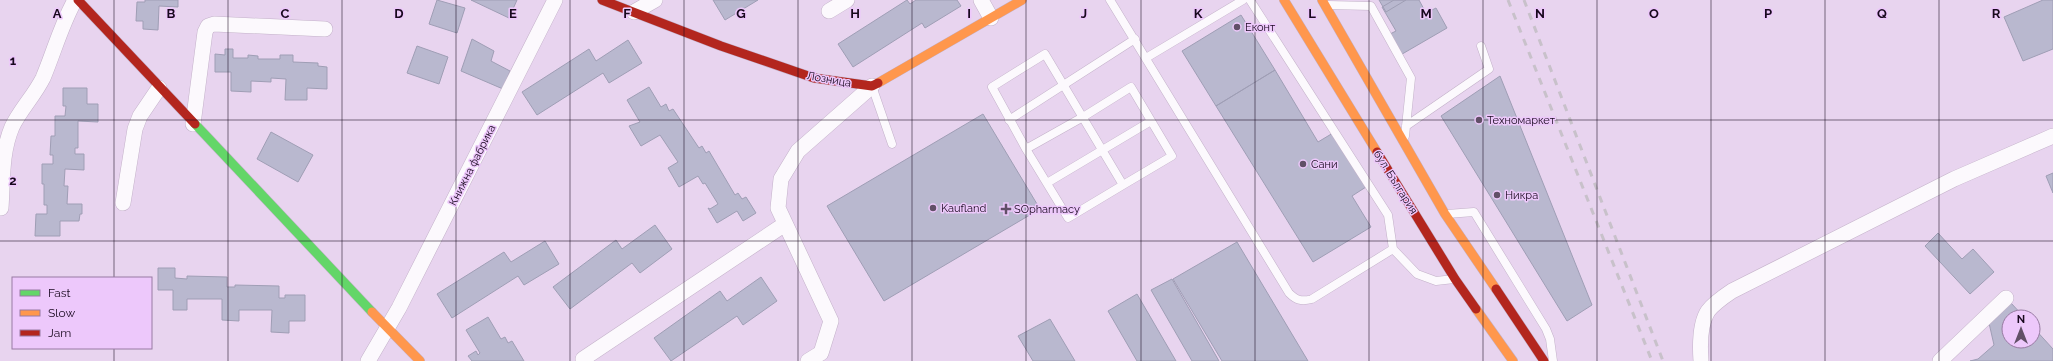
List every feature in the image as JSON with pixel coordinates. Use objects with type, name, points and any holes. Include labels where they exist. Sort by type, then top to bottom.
[{"type":"street","points":[[1,208],[4,157],[7,140],[13,126],[34,95],[43,78],[66,16],[77,0],[193,124],[420,361]]},
{"type":"street","name":"Книжна фабрика","points":[[368,361],[388,329],[555,0]]},
{"type":"street","name":"Лозница","points":[[602,0],[721,46],[814,78],[872,86]]},
{"type":"street","points":[[634,12],[655,0]]},
{"type":"street","points":[[829,11],[847,0]]},
{"type":"street","points":[[980,0],[991,18]]},
{"type":"street","points":[[808,361],[821,353],[831,322],[778,208],[780,179],[798,151],[872,86],[1022,0]]},
{"type":"street","name":"бул. България","points":[[1284,0],[1455,279],[1513,361]]},
{"type":"street","points":[[1324,3],[1445,214],[1544,361]]},
{"type":"street","points":[[193,124],[205,32],[208,26],[214,24],[325,30]]},
{"type":"street","points":[[123,203],[135,129],[140,116],[159,88]]},
{"type":"street","points":[[1701,361],[1701,336],[1707,312],[1717,301],[1732,291],[1954,179],[2053,136]]},
{"type":"street","points":[[583,359],[785,224]]},
{"type":"street","points":[[1940,361],[2006,298]]},
{"type":"lane","points":[[1110,0],[1288,293],[1295,299],[1304,302],[1312,299],[1393,249]]},
{"type":"lane","points":[[1146,58],[1243,0]]},
{"type":"lane","points":[[1250,0],[1388,214],[1393,249],[1417,274],[1436,281],[1455,279]]},
{"type":"lane","points":[[1324,3],[1371,6],[1411,78],[1405,143]]},
{"type":"lane","points":[[1009,120],[1135,40]]},
{"type":"lane","points":[[1406,126],[1489,68],[1481,46]]},
{"type":"lane","points":[[1026,149],[1084,117],[1131,87],[1172,156],[1068,218],[1047,184],[1026,149],[1009,120],[992,87],[1045,54],[1084,117],[1123,185]]},
{"type":"lane","points":[[872,86],[892,144]]},
{"type":"lane","points":[[1047,184],[1151,121]]},
{"type":"lane","points":[[1445,214],[1474,212],[1546,329],[1550,339],[1553,361]]},
{"type":"building","points":[[145,0],[178,0],[178,7],[159,6],[158,30],[143,29],[143,21],[136,21],[137,2],[145,2]]},
{"type":"building","points":[[437,0],[465,8],[457,33],[429,24]]},
{"type":"building","points":[[471,0],[517,0],[509,18]]},
{"type":"building","points":[[713,0],[758,0],[725,20]]},
{"type":"building","points":[[907,0],[910,4],[916,0],[957,0],[961,6],[925,28],[922,23],[853,67],[838,44]]},
{"type":"building","points":[[1379,0],[1406,0],[1386,12]]},
{"type":"building","points":[[1394,0],[1419,0],[1426,13],[1436,8],[1447,28],[1397,57],[1386,36],[1396,31],[1382,7]]},
{"type":"building","points":[[2043,0],[2053,0],[2053,49],[2023,61],[2004,17]]},
{"type":"building","points":[[1241,15],[1275,70],[1216,106],[1182,51]]},
{"type":"building","points":[[472,39],[494,51],[491,61],[510,71],[503,89],[461,71]]},
{"type":"building","points":[[628,40],[642,63],[609,83],[603,73],[537,115],[522,92],[589,49],[596,61]]},
{"type":"building","points":[[417,46],[448,57],[439,84],[407,73]]},
{"type":"building","points":[[225,49],[233,49],[233,58],[248,58],[248,55],[258,56],[258,59],[280,59],[280,55],[293,55],[293,62],[318,63],[318,66],[327,67],[327,89],[307,88],[307,100],[285,100],[286,79],[271,78],[271,82],[251,81],[251,92],[231,91],[231,72],[215,72],[215,54],[225,55]]},
{"type":"building","name":"Сани","points":[[1275,70],[1318,142],[1333,133],[1366,187],[1352,196],[1371,227],[1313,262],[1216,106]]},
{"type":"building","points":[[1500,76],[1592,305],[1567,321],[1441,116]]},
{"type":"building","points":[[649,87],[661,107],[666,104],[669,111],[673,109],[699,148],[702,146],[706,153],[709,151],[735,195],[738,193],[742,199],[746,197],[756,213],[743,221],[737,211],[717,223],[708,208],[710,209],[718,204],[705,183],[703,184],[698,176],[679,187],[668,168],[678,162],[660,135],[641,146],[629,126],[640,122],[627,100]]},
{"type":"building","points":[[63,88],[87,88],[87,104],[98,104],[98,122],[78,121],[78,148],[75,148],[75,154],[84,154],[84,170],[65,169],[64,186],[68,186],[67,204],[82,204],[82,214],[80,214],[79,221],[60,221],[60,236],[35,236],[36,214],[47,214],[47,205],[44,205],[42,164],[53,164],[53,155],[50,155],[51,136],[55,136],[55,116],[65,116],[66,106],[63,106]]},
{"type":"building","name":"Kaufland","points":[[983,114],[1040,209],[884,301],[827,206]]},
{"type":"building","points":[[271,132],[313,155],[298,182],[257,159]]},
{"type":"building","points":[[2053,173],[2053,193],[2046,176]]},
{"type":"building","points":[[655,225],[672,249],[640,273],[632,263],[570,309],[553,287],[616,240],[622,249]]},
{"type":"building","points":[[1938,233],[1962,259],[1973,249],[1994,272],[1970,294],[1925,246]]},
{"type":"building","points":[[545,241],[559,264],[524,285],[518,276],[452,318],[437,294],[504,252],[511,262]]},
{"type":"building","points":[[1237,242],[1308,361],[1222,361],[1173,279]]},
{"type":"building","points":[[158,268],[175,268],[175,278],[187,279],[187,276],[227,277],[227,287],[235,287],[235,285],[279,286],[279,298],[285,298],[285,295],[305,295],[305,321],[289,321],[289,333],[271,332],[272,310],[239,310],[239,321],[222,320],[222,299],[187,299],[187,310],[173,310],[173,290],[158,290]]},
{"type":"building","points":[[761,277],[777,301],[743,325],[737,316],[671,361],[654,338],[720,291],[727,301]]},
{"type":"building","points":[[1172,279],[1219,361],[1192,361],[1151,290]]},
{"type":"building","points":[[1137,294],[1176,361],[1137,361],[1108,311]]},
{"type":"building","points":[[2011,303],[2017,309],[2004,309]]},
{"type":"building","points":[[2001,312],[2001,349],[2041,349],[2041,336],[2053,349],[2053,361],[1970,361],[1978,359],[1994,345],[1989,323]]},
{"type":"building","points":[[488,317],[501,339],[505,337],[508,343],[512,341],[524,361],[472,361],[468,356],[476,351],[478,355],[480,353],[466,330]]},
{"type":"building","points":[[1050,319],[1075,361],[1033,361],[1018,336]]},
{"type":"railway","points":[[1508,0],[1652,361]]},
{"type":"railway","points":[[1524,0],[1663,361]]},
{"type":"traffic: fast","points":[[195,124],[372,312]]},
{"type":"traffic: slow","points":[[878,83],[1022,0]]},
{"type":"traffic: slow","points":[[1284,0],[1377,152]]},
{"type":"traffic: slow","points":[[1322,0],[1445,214],[1496,289]]},
{"type":"traffic: slow","points":[[1476,309],[1513,361]]},
{"type":"traffic: slow","points":[[372,312],[420,361]]},
{"type":"traffic: jam","points":[[78,0],[195,124]]},
{"type":"traffic: jam","points":[[602,0],[721,46],[814,78],[872,86],[878,83]]},
{"type":"traffic: jam","points":[[1377,152],[1455,279],[1476,309]]},
{"type":"traffic: jam","points":[[1496,289],[1544,361]]},
{"type":"place","name":"Еконт","points":[[1237,27]]},
{"type":"place","name":"Техномаркет","points":[[1479,120]]},
{"type":"place","name":"Сани","points":[[1303,164]]},
{"type":"place","name":"Никра","points":[[1497,195]]},
{"type":"place","name":"Kaufland","points":[[933,208]]},
{"type":"place","name":"SOpharmacy","points":[[1006,209]]}]
